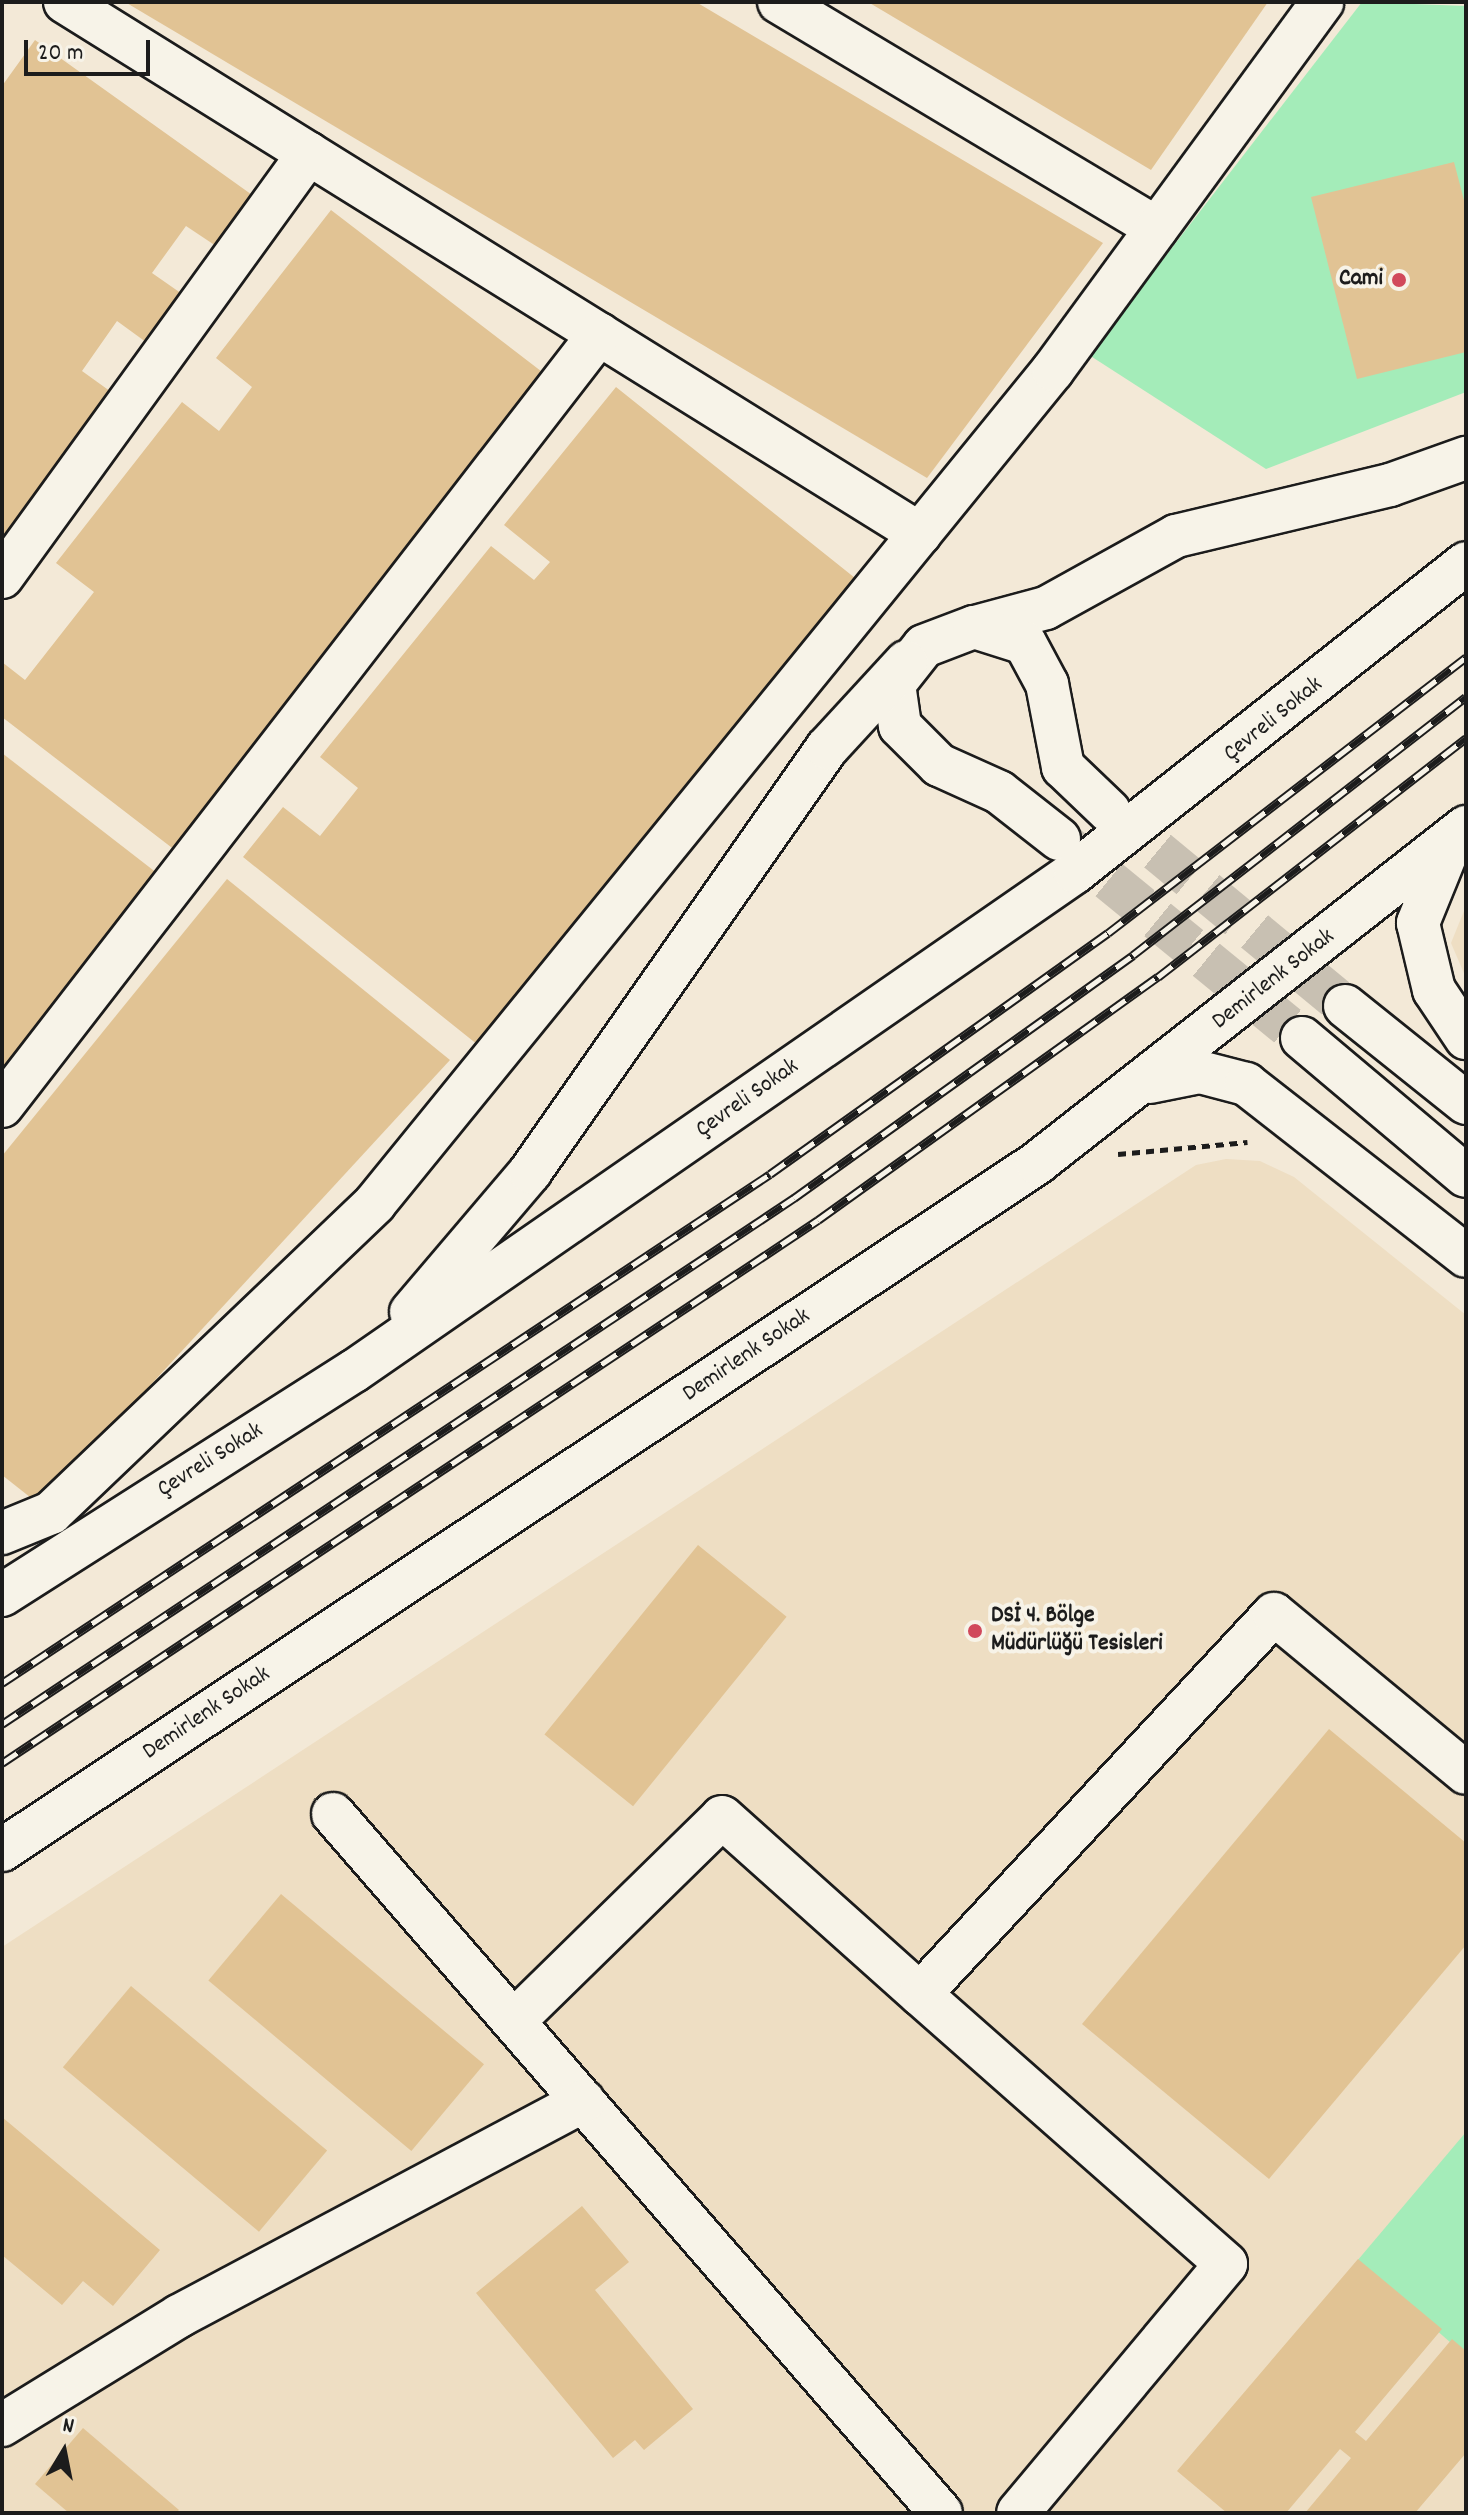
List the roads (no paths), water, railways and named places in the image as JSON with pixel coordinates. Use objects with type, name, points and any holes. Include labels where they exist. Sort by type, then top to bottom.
[{"type":"street","points":[[65,2],[920,534]]},
{"type":"street","points":[[779,2],[1157,228]]},
{"type":"street","points":[[2,1533],[51,1513],[375,1203],[920,534],[1157,228],[1322,2]]},
{"type":"street","points":[[2,577],[309,153]]},
{"type":"street","points":[[2,1106],[599,334]]},
{"type":"street","points":[[354,1371],[530,1172],[827,748],[906,662],[945,634],[1046,608],[1176,536],[1390,485],[1466,458]]},
{"type":"street","name":"Çevreli Sokak","points":[[16,1586],[354,1371],[1114,844],[1466,563]]},
{"type":"street","points":[[974,627],[1003,631],[1039,662],[1063,767],[1109,811]]},
{"type":"street","points":[[906,662],[892,706],[917,749],[999,792],[1059,839]]},
{"type":"street","points":[[1460,833],[1418,923],[1434,990],[1466,1038]]},
{"type":"street","name":"Demirlenk Sokak","points":[[2,1850],[1037,1163],[1145,1083],[1460,833]]},
{"type":"street","points":[[1345,1006],[1466,1103]]},
{"type":"street","points":[[1302,1038],[1466,1176]]},
{"type":"street","points":[[1145,1083],[1200,1072],[1246,1084],[1466,1256]]},
{"type":"street","points":[[2,1545],[16,1586]]},
{"type":"street","points":[[920,1994],[1274,1614],[1466,1773]]},
{"type":"street","points":[[333,1814],[941,2513]]},
{"type":"street","points":[[514,2021],[722,1817],[1226,2264],[1018,2513]]},
{"type":"street","points":[[2,2425],[179,2316],[583,2101]]},
{"type":"tunnel","points":[[1109,811],[1345,1006]]},
{"type":"tunnel","points":[[1060,840],[1302,1038]]},
{"type":"railway","points":[[2,1683],[770,1174],[1108,933],[1466,657]]},
{"type":"railway","points":[[2,1724],[794,1198],[1133,955],[1466,697]]},
{"type":"railway","points":[[2,1763],[818,1220],[1158,977],[1466,738]]},
{"type":"place","name":"Cami","points":[[1399,280]]},
{"type":"place","name":"DSİ 4. Bölge Müdürlüğü Tesisleri","points":[[975,1631]]}]
